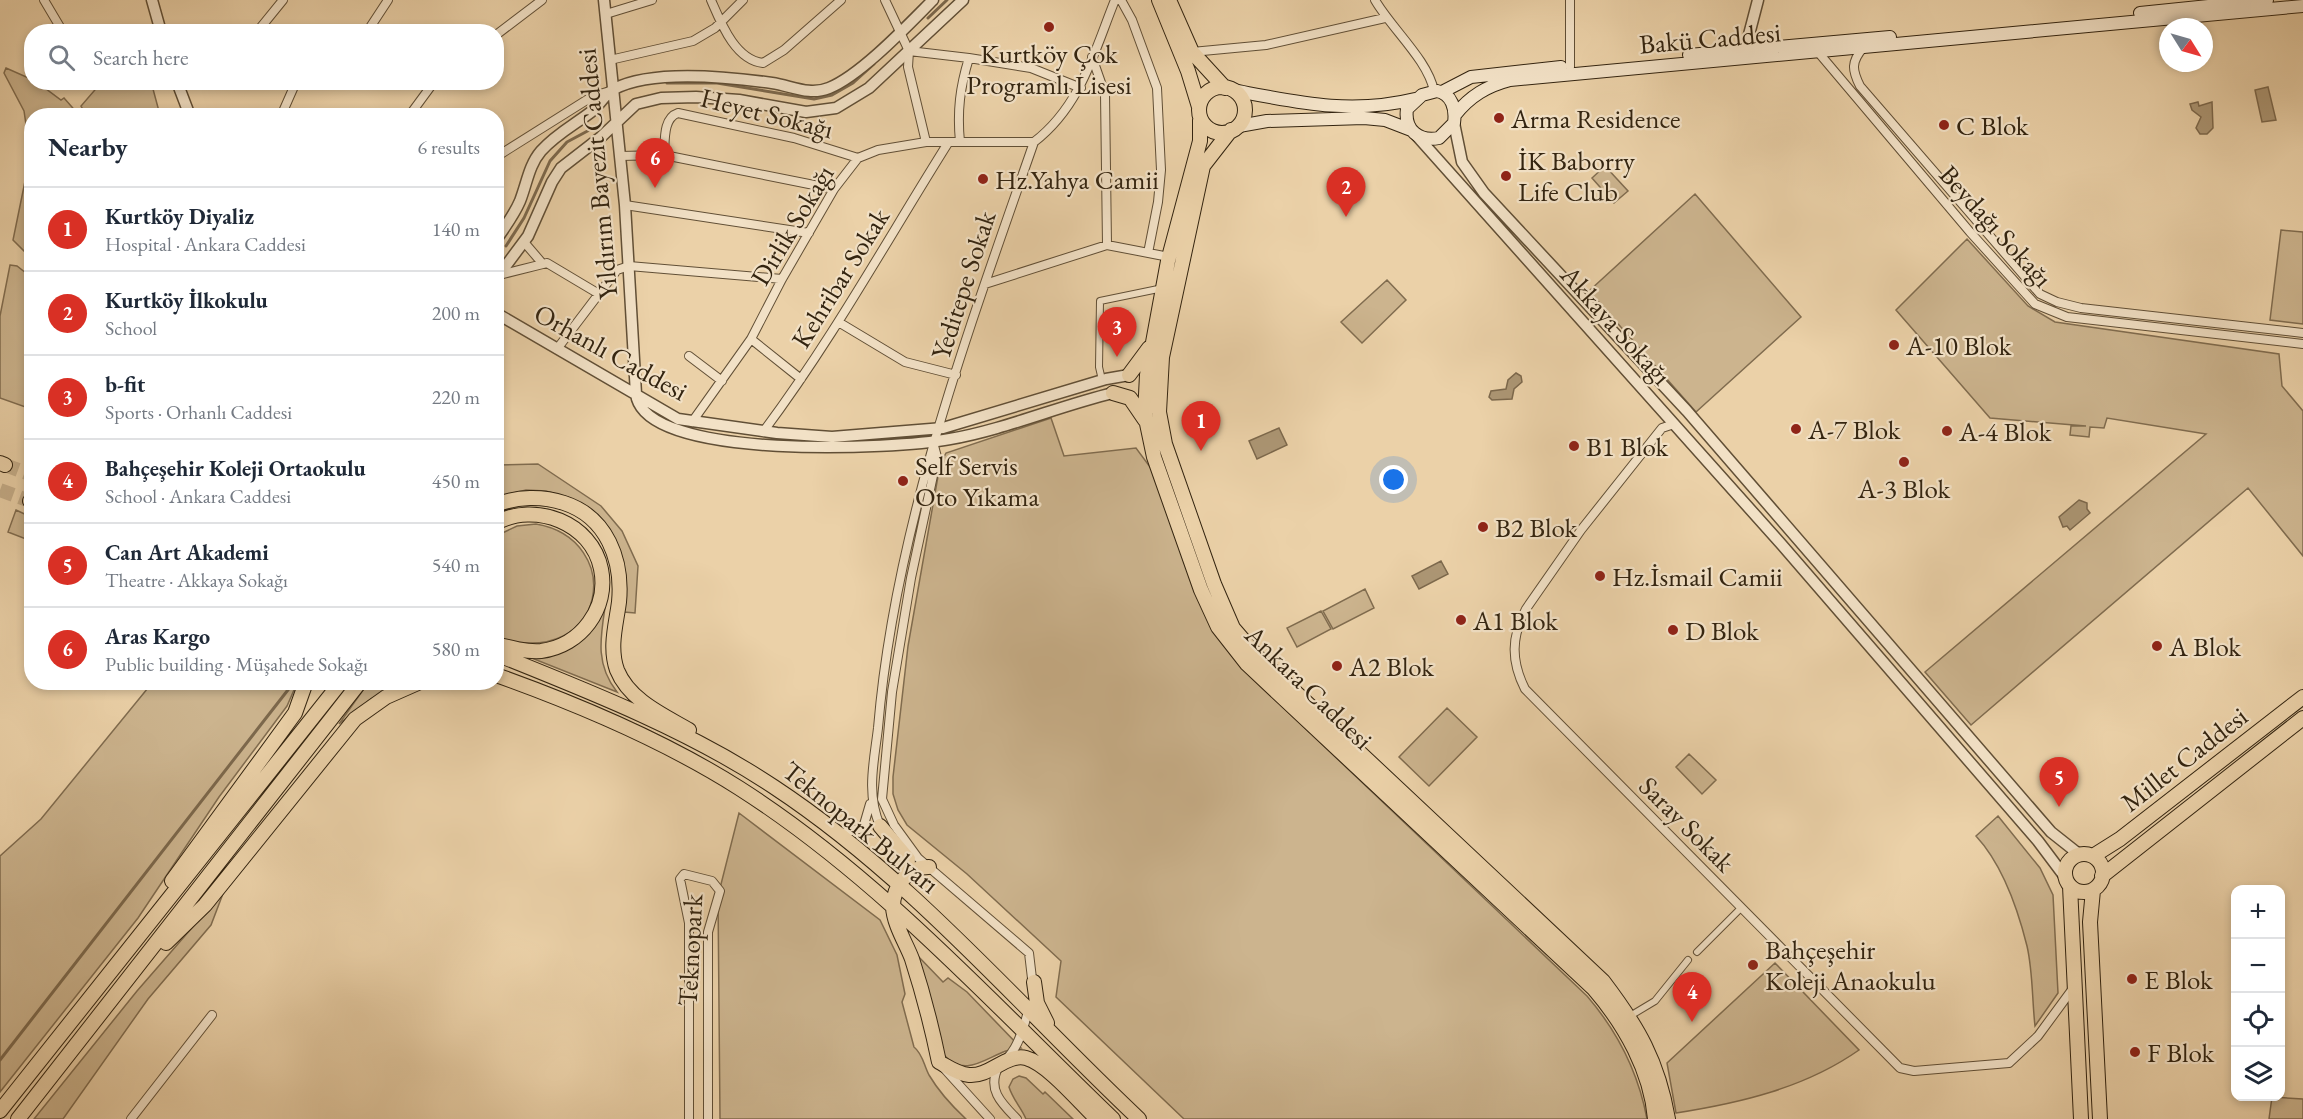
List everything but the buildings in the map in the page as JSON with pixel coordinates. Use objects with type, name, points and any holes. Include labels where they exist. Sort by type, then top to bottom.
[{"type":"main road","name":"Ankara Caddesi","points":[[1159,0],[1188,70],[1199,114],[1200,141],[1163,288],[1153,342],[1147,425],[1154,457],[1201,590],[1226,640],[1247,664],[1594,989],[1615,1015],[1636,1052],[1645,1074],[1655,1119]]},
{"type":"main road","points":[[1169,0],[1192,52],[1229,89],[1242,98],[1244,120],[1235,128],[1214,129],[1199,114],[1206,93],[1229,89]]},
{"type":"main road","name":"Bakü Caddesi","points":[[1229,89],[1319,106],[1361,108],[1415,99],[1438,92],[1471,77],[2267,0]]},
{"type":"main road","name":"Bakü Caddesi","points":[[1235,128],[1267,121],[1364,118],[1385,120],[1423,138],[1439,138],[1465,102],[1482,90],[1510,80],[2303,6]]},
{"type":"main road","points":[[1438,92],[1453,103],[1454,119]]},
{"type":"main road","points":[[1413,132],[1407,123],[1407,109],[1415,99]]},
{"type":"main road","name":"Ankara Caddesi","points":[[1235,128],[1203,166],[1161,357],[1151,385],[1165,444],[1214,584],[1233,628],[1258,657],[1603,981],[1630,1016],[1643,1038],[1656,1067],[1668,1119]]},
{"type":"main road","points":[[1151,385],[1129,375],[1153,342]]},
{"type":"main road","points":[[1113,393],[1151,385]]},
{"type":"main road","points":[[1113,393],[1121,393],[1130,398],[1147,425]]},
{"type":"main road","points":[[504,503],[520,499],[556,501],[585,513],[599,526],[611,546],[619,574],[620,587],[613,651],[622,681],[635,695],[713,744],[735,763]]},
{"type":"main road","points":[[504,520],[528,513],[560,519],[579,533],[593,548],[602,568],[603,580],[602,593],[595,613],[574,639],[541,651],[527,651],[504,646]]},
{"type":"main road","name":"Teknopark Bulvarı","points":[[504,657],[632,712],[735,763],[791,798],[903,880],[1060,1045],[1138,1119]]},
{"type":"main road","name":"Teknopark Bulvarı","points":[[504,678],[659,744],[738,788],[816,844],[893,906],[1113,1119]]},
{"type":"main road","points":[[504,686],[579,709]]},
{"type":"main road","points":[[105,979],[194,849],[296,713],[303,690]]},
{"type":"main road","points":[[0,1111],[335,690]]},
{"type":"main road","points":[[18,1119],[354,690]]},
{"type":"main road","points":[[126,983],[205,905],[355,719],[386,697],[402,690]]},
{"type":"main road","name":"Millet Caddesi","points":[[2086,855],[2120,839],[2303,697]]},
{"type":"main road","name":"Millet Caddesi","points":[[2102,876],[2303,718]]},
{"type":"main road","points":[[880,826],[908,859],[893,906],[918,979],[939,1062],[971,1076],[1018,1057],[1035,1062],[1097,1119]]},
{"type":"main road","points":[[2081,1119],[2067,864],[2086,855],[2101,865],[2102,876],[2093,890],[2090,922],[2100,1119]]},
{"type":"main road","points":[[903,880],[917,867],[929,867]]},
{"type":"main road","points":[[2067,881],[2078,891],[2093,890]]},
{"type":"main road","points":[[1034,982],[1043,1017],[1060,1045]]},
{"type":"street","points":[[44,0],[58,24]]},
{"type":"street","points":[[152,0],[159,24]]},
{"type":"street","points":[[264,24],[283,0]]},
{"type":"street","points":[[372,24],[388,0]]},
{"type":"street","points":[[504,29],[542,0]]},
{"type":"street","name":"Yıldırım Bayezit Caddesi","points":[[604,0],[625,205],[636,394],[637,402],[644,413]]},
{"type":"street","points":[[606,14],[652,0]]},
{"type":"street","points":[[711,0],[721,23],[742,53],[750,60],[764,63],[784,50],[841,0]]},
{"type":"street","points":[[610,60],[693,41],[721,23],[728,12],[743,0]]},
{"type":"street","points":[[885,0],[909,51],[908,67],[926,142]]},
{"type":"street","points":[[504,152],[593,96],[660,77],[692,76],[771,83],[817,91],[849,77],[875,56],[933,0]]},
{"type":"street","points":[[504,269],[524,242],[561,168],[602,137],[636,104],[661,98],[723,99],[785,110],[823,112],[849,102],[862,94],[963,0]]},
{"type":"street","points":[[1034,142],[1047,131],[1081,88],[1115,0]]},
{"type":"street","points":[[1121,0],[1132,20],[1157,88],[1161,170],[1158,202],[1148,253]]},
{"type":"street","points":[[1375,0],[1385,18],[1416,55],[1438,92]]},
{"type":"street","points":[[1569,66],[1570,0]]},
{"type":"street","points":[[1745,50],[1758,0]]},
{"type":"street","points":[[1192,52],[1266,45],[1385,18]]},
{"type":"street","name":"Beydağı Sokağı","points":[[1863,48],[1855,57],[1852,69],[1860,86],[2040,294],[2057,302],[2081,308],[2303,333]]},
{"type":"street","points":[[909,51],[1032,68],[1081,88]]},
{"type":"street","name":"Beydağı Sokağı","points":[[1818,52],[1970,232],[2035,304],[2067,317],[2303,344]]},
{"type":"street","points":[[1092,57],[1105,94],[1107,245]]},
{"type":"street","points":[[960,142],[957,111],[961,84],[969,58]]},
{"type":"street","points":[[180,90],[187,108]]},
{"type":"street","points":[[285,108],[292,90]]},
{"type":"street","points":[[415,108],[425,90]]},
{"type":"street","points":[[504,227],[520,201],[531,167],[540,152],[558,134],[592,111],[613,90]]},
{"type":"street","name":"Heyet Sokağı","points":[[664,155],[668,120],[671,115],[678,113],[794,138],[858,158]]},
{"type":"street","name":"Akkaya Sokağı","points":[[1454,119],[1460,157],[1473,180],[1688,411],[2051,832],[2086,855]]},
{"type":"street","name":"Akkaya Sokağı","points":[[1413,132],[1782,545],[2038,841],[2067,881]]},
{"type":"street","name":"Dirlik Sokağı","points":[[692,422],[751,339],[782,279],[834,189],[858,158],[878,150],[926,142],[1034,142]]},
{"type":"street","name":"Yeditepe Sokak","points":[[871,792],[880,694],[902,575],[933,442],[1034,142]]},
{"type":"street","name":"Kehribar Sokak","points":[[763,432],[840,323],[873,262],[948,143]]},
{"type":"street","points":[[620,156],[664,155],[834,189]]},
{"type":"street","points":[[625,205],[809,233]]},
{"type":"street","points":[[524,242],[542,263]]},
{"type":"street","points":[[985,284],[1107,245],[1169,257]]},
{"type":"street","points":[[504,275],[542,263],[555,266],[598,294]]},
{"type":"street","points":[[557,350],[617,270],[629,266],[782,279]]},
{"type":"street","points":[[1102,380],[1099,368],[1100,301],[1163,288]]},
{"type":"street","name":"Orhanlı Caddesi","points":[[504,318],[678,419],[763,432],[832,437],[938,429],[1102,380],[1129,375]]},
{"type":"street","points":[[840,323],[905,362],[956,375]]},
{"type":"street","points":[[751,339],[801,379]]},
{"type":"street","points":[[689,356],[722,381]]},
{"type":"street","name":"Orhanlı Caddesi","points":[[644,413],[666,426],[689,434],[794,447],[933,442],[966,436],[1113,393]]},
{"type":"street","points":[[1674,424],[1688,411]]},
{"type":"street","name":"Saray Sokak","points":[[1674,424],[1662,428],[1581,530],[1526,609],[1515,634],[1514,658],[1520,679],[1533,699],[1893,1061],[1907,1070],[2008,1063],[2038,1036],[2074,986]]},
{"type":"street","points":[[933,442],[937,457],[911,578],[892,692],[882,799],[894,825],[918,858],[1024,948],[1032,961],[1034,982],[1029,1010],[1013,1052],[1000,1066],[995,1091],[1002,1104],[1017,1119]]},
{"type":"street","points":[[1782,545],[1794,535]]},
{"type":"street","points":[[902,575],[911,578]]},
{"type":"street","points":[[1914,700],[1926,689]]},
{"type":"street","points":[[880,694],[892,692]]},
{"type":"street","points":[[871,792],[872,805],[880,826]]},
{"type":"street","points":[[839,834],[863,828],[868,816],[871,792]]},
{"type":"street","name":"Teknopark","points":[[689,1119],[689,923],[680,879],[684,874],[712,881],[720,891],[708,932],[708,1119]]},
{"type":"street","points":[[1697,952],[1741,908]]},
{"type":"street","points":[[1630,1016],[1655,1001],[1688,960]]},
{"type":"street","points":[[131,1119],[212,1015]]},
{"type":"street","points":[[939,1062],[949,1077],[990,1119]]},
{"type":"shaded area","points":[[6,68],[24,76],[24,90],[47,90],[61,100],[64,98],[73,108],[24,108],[24,111],[4,73]]},
{"type":"shaded area","points":[[2268,87],[2276,120],[2262,122],[2255,90]]},
{"type":"shaded area","points":[[95,90],[153,90],[158,108],[82,108],[81,106]]},
{"type":"shaded area","points":[[2198,102],[2199,106],[2212,102],[2213,128],[2207,134],[2200,134],[2196,128],[2201,117],[2192,110],[2190,104]]},
{"type":"shaded area","points":[[1605,166],[1628,191],[1614,203],[1592,178]]},
{"type":"shaded area","points":[[24,186],[24,251],[13,240]]},
{"type":"shaded area","points":[[1695,194],[1801,317],[1696,412],[1589,291]]},
{"type":"shaded area","points":[[2281,230],[2303,232],[2303,324],[2270,320]]},
{"type":"shaded area","points":[[1967,239],[2028,306],[2055,322],[2279,354],[2282,386],[2303,411],[2303,556],[2248,488],[1971,725],[1925,672],[2206,434],[2107,418],[2104,428],[2090,427],[2089,437],[2070,435],[2071,426],[2086,426],[1990,418],[1896,310]]},
{"type":"shaded area","points":[[10,265],[17,266],[24,272],[24,407],[0,398],[0,316]]},
{"type":"shaded area","points":[[1387,280],[1406,300],[1362,343],[1341,322]]},
{"type":"shaded area","points":[[1516,373],[1521,376],[1522,382],[1514,389],[1512,399],[1492,400],[1489,397],[1491,391],[1506,389],[1508,380]]},
{"type":"shaded area","points":[[1051,418],[1064,456],[1136,448],[1156,475],[1215,633],[1248,674],[1587,996],[1608,1024],[1625,1053],[1638,1085],[1647,1119],[1184,1119],[1056,997],[1061,961],[967,874],[907,825],[898,810],[893,794],[893,777],[908,646],[940,465],[946,453]]},
{"type":"shaded area","points":[[1279,428],[1287,445],[1257,459],[1249,441]]},
{"type":"shaded area","points":[[538,464],[601,506],[622,531],[638,566],[635,613],[624,612],[624,565],[570,498],[546,491],[526,490],[504,495],[504,465]]},
{"type":"shaded area","points":[[2079,500],[2087,503],[2090,513],[2070,530],[2067,526],[2063,527],[2059,517]]},
{"type":"shaded area","points":[[16,510],[24,514],[24,538],[8,532]]},
{"type":"shaded area","points":[[536,524],[565,535],[583,553],[593,575],[592,599],[582,620],[563,636],[535,643],[504,639],[504,532],[517,526]]},
{"type":"shaded area","points":[[1441,561],[1448,574],[1419,589],[1412,576]]},
{"type":"shaded area","points":[[1365,589],[1374,608],[1333,629],[1323,611]]},
{"type":"shaded area","points":[[606,601],[601,637],[602,659],[610,681],[617,692],[529,657],[549,653]]},
{"type":"shaded area","points":[[1321,611],[1331,629],[1297,647],[1287,628]]},
{"type":"shaded area","points":[[146,690],[294,690],[287,706],[219,797],[138,918],[0,1092],[0,856],[41,819]]},
{"type":"shaded area","points":[[363,690],[390,690],[371,699],[339,724]]},
{"type":"shaded area","points":[[1447,708],[1477,737],[1429,786],[1399,757]]},
{"type":"shaded area","points":[[1689,754],[1716,780],[1702,794],[1676,767]]},
{"type":"shaded area","points":[[739,813],[880,920],[897,955],[905,994],[902,1002],[914,1047],[937,1087],[966,1119],[720,1119],[718,896]]},
{"type":"shaded area","points":[[1998,816],[2040,868],[2053,895],[2058,993],[2035,1026],[2029,956],[2019,918],[1994,860],[1976,836]]},
{"type":"shaded area","points":[[224,891],[211,925],[148,999],[63,1119],[34,1119],[137,991]]},
{"type":"shaded area","points":[[916,954],[943,982],[948,978],[967,992],[1021,1048],[1011,1049],[981,1062],[963,1066],[953,1063],[944,1055]]},
{"type":"shaded area","points":[[1775,963],[1859,1050],[1817,1074],[1771,1092],[1748,1099],[1676,1113],[1667,1063]]},
{"type":"shaded area","points":[[1019,1076],[1026,1078],[1043,1094],[1045,1092],[1073,1119],[1026,1119],[1009,1087],[1013,1079]]},
{"type":"shaded area","points":[[2285,1098],[2303,1099],[2303,1119],[2269,1119],[2271,1101],[2285,1101]]},
{"type":"waterway","points":[[928,18],[947,0]]},
{"type":"waterway","points":[[667,83],[717,83],[814,99],[832,95],[853,83],[874,64]]},
{"type":"waterway","points":[[506,246],[524,218],[550,161],[567,142],[595,127]]},
{"type":"waterway","points":[[0,1060],[288,690]]},
{"type":"tunnel","points":[[5,465],[24,472]]},
{"type":"tunnel","points":[[0,490],[24,499]]},
{"type":"place","name":"Kurtköy Çok Programlı Lisesi","points":[[1049,27]]},
{"type":"place","name":"Arma Residence","points":[[1499,118]]},
{"type":"place","name":"C Blok","points":[[1944,125]]},
{"type":"place","name":"İK Baborry Life Club","points":[[1506,176]]},
{"type":"place","name":"Hz.Yahya Camii","points":[[983,179]]},
{"type":"place","name":"Aras Kargo","points":[[655,188]]},
{"type":"place","name":"Kurtköy İlkokulu","points":[[1346,217]]},
{"type":"place","name":"A-10 Blok","points":[[1894,345]]},
{"type":"place","name":"b-fit","points":[[1117,357]]},
{"type":"place","name":"A-7 Blok","points":[[1796,429]]},
{"type":"place","name":"A-4 Blok","points":[[1947,431]]},
{"type":"place","name":"B1 Blok","points":[[1574,446]]},
{"type":"place","name":"Kurtköy Diyaliz","points":[[1201,451]]},
{"type":"place","name":"A-3 Blok","points":[[1904,462]]},
{"type":"place","name":"Self Servis Oto Yıkama","points":[[903,481]]},
{"type":"place","name":"B2 Blok","points":[[1483,527]]},
{"type":"place","name":"Hz.İsmail Camii","points":[[1600,576]]},
{"type":"place","name":"A1 Blok","points":[[1461,620]]},
{"type":"place","name":"D Blok","points":[[1673,630]]},
{"type":"place","name":"A Blok","points":[[2157,646]]},
{"type":"place","name":"A2 Blok","points":[[1337,666]]},
{"type":"place","name":"Can Art Akademi","points":[[2059,807]]},
{"type":"place","name":"Bahçeşehir Koleji Anaokulu","points":[[1753,965]]},
{"type":"place","name":"E Blok","points":[[2132,979]]},
{"type":"place","name":"Bahçeşehir Koleji Ortaokulu","points":[[1692,1022]]},
{"type":"place","name":"F Blok","points":[[2135,1052]]}]
